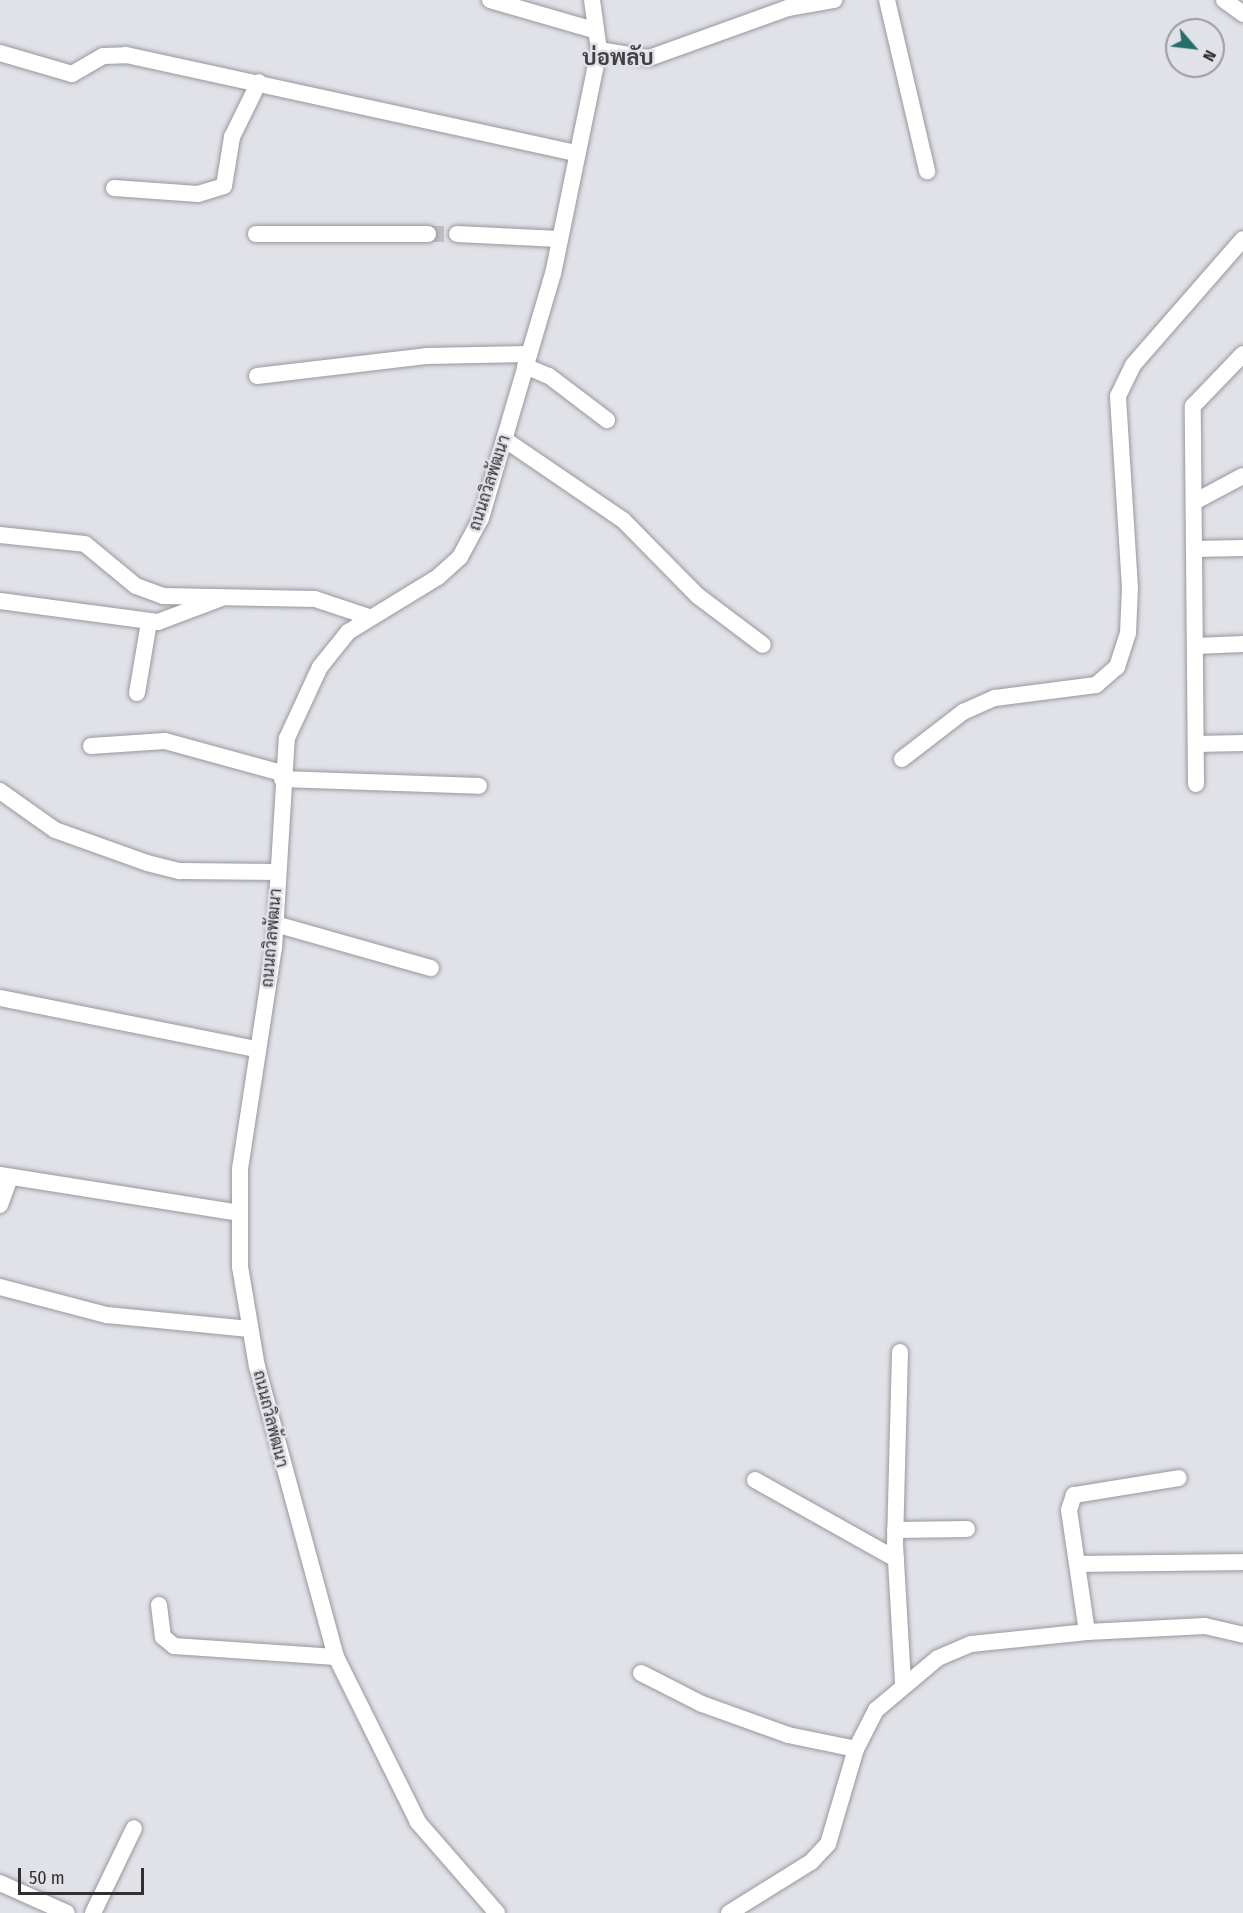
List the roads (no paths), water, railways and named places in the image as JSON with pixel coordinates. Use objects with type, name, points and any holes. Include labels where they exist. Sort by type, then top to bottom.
[{"type":"street","points":[[490,0],[594,30]]},
{"type":"street","name":"ถนนถวิลพัฒนา","points":[[497,1913],[418,1822],[336,1658],[249,1329],[240,1213],[241,1159],[275,924],[282,776],[296,712],[320,667],[369,617],[438,577],[460,557],[481,518],[559,239],[599,50],[594,30],[592,0]]},
{"type":"street","points":[[599,50],[649,58],[788,8],[834,0]]},
{"type":"street","points":[[887,0],[927,171]]},
{"type":"street","points":[[1224,0],[1243,14]]},
{"type":"street","points":[[0,53],[56,72],[72,74],[103,56],[126,56],[260,82],[577,153]]},
{"type":"street","points":[[114,188],[198,195],[224,186],[232,136],[260,82]]},
{"type":"street","points":[[256,234],[428,234]]},
{"type":"street","points":[[457,234],[559,239]]},
{"type":"street","points":[[902,759],[974,707],[995,698],[1096,685],[1117,667],[1128,633],[1130,588],[1118,396],[1133,365],[1243,239]]},
{"type":"street","points":[[1196,784],[1193,406],[1243,354]]},
{"type":"street","points":[[257,376],[426,356],[527,360],[607,420]]},
{"type":"street","points":[[504,439],[624,521],[698,596],[763,645]]},
{"type":"street","points":[[1194,502],[1243,476]]},
{"type":"street","points":[[0,535],[85,543],[149,593],[315,599],[369,617]]},
{"type":"street","points":[[1194,549],[1243,548]]},
{"type":"street","points":[[0,601],[149,622],[177,619],[223,597]]},
{"type":"street","points":[[137,693],[149,622]]},
{"type":"street","points":[[1195,646],[1243,644]]},
{"type":"street","points":[[92,746],[165,741],[282,776],[479,786]]},
{"type":"street","points":[[1196,744],[1243,743]]},
{"type":"street","points":[[0,791],[55,830],[147,863],[180,871],[278,872]]},
{"type":"street","points":[[275,924],[431,968]]},
{"type":"street","points":[[0,998],[256,1049]]},
{"type":"street","points":[[0,1205],[5,1176],[240,1213]]},
{"type":"street","points":[[0,1287],[107,1316],[249,1329]]},
{"type":"street","points":[[900,1352],[895,1530],[903,1683]]},
{"type":"street","points":[[1087,1632],[1080,1564],[1069,1510],[1074,1496],[1179,1478]]},
{"type":"street","points":[[755,1480],[896,1559]]},
{"type":"street","points":[[895,1530],[967,1530]]},
{"type":"street","points":[[1080,1564],[1243,1562]]},
{"type":"street","points":[[159,1605],[163,1637],[174,1646],[336,1658]]},
{"type":"street","points":[[729,1913],[811,1862],[828,1844],[856,1749],[876,1710],[903,1683],[971,1644],[1087,1632],[1205,1626],[1243,1635]]},
{"type":"street","points":[[641,1672],[702,1704],[788,1735],[856,1749]]},
{"type":"street","points":[[93,1913],[134,1828]]},
{"type":"street","points":[[0,1883],[67,1913]]},
{"type":"tunnel","points":[[428,234],[457,234]]},
{"type":"district","name":"บ่อพลับ","points":[[618,58]]}]
